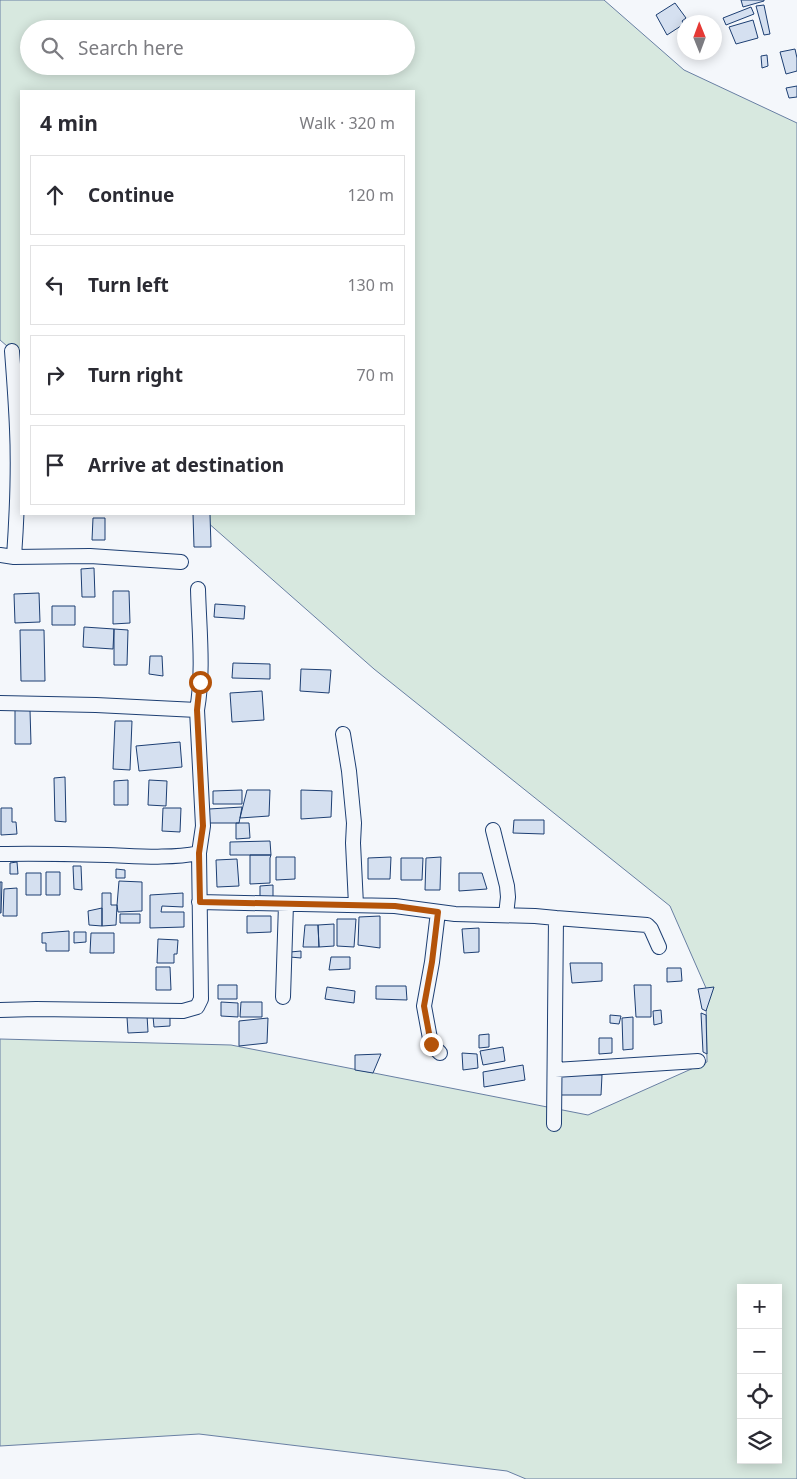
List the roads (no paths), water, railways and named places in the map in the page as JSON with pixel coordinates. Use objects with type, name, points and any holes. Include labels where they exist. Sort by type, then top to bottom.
[{"type":"street","points":[[12,351],[16,403],[18,503],[7,556],[90,556],[181,562]]},
{"type":"street","points":[[0,1010],[184,1011],[197,1007],[201,999],[199,853],[203,826],[197,710],[200,660],[198,589]]},
{"type":"street","points":[[0,703],[197,710]]},
{"type":"street","points":[[343,734],[354,823],[356,905]]},
{"type":"street","points":[[493,830],[507,886],[506,915]]},
{"type":"street","points":[[0,854],[46,853],[153,857],[187,856],[199,853]]},
{"type":"street","points":[[200,902],[395,906],[455,914],[506,915],[647,925],[651,929],[659,947]]},
{"type":"street","points":[[283,996],[286,904]]},
{"type":"street","points":[[438,912],[424,1006],[431,1044],[440,1053]]},
{"type":"street","points":[[554,1124],[556,918]]},
{"type":"street","points":[[555,1070],[698,1061]]}]
